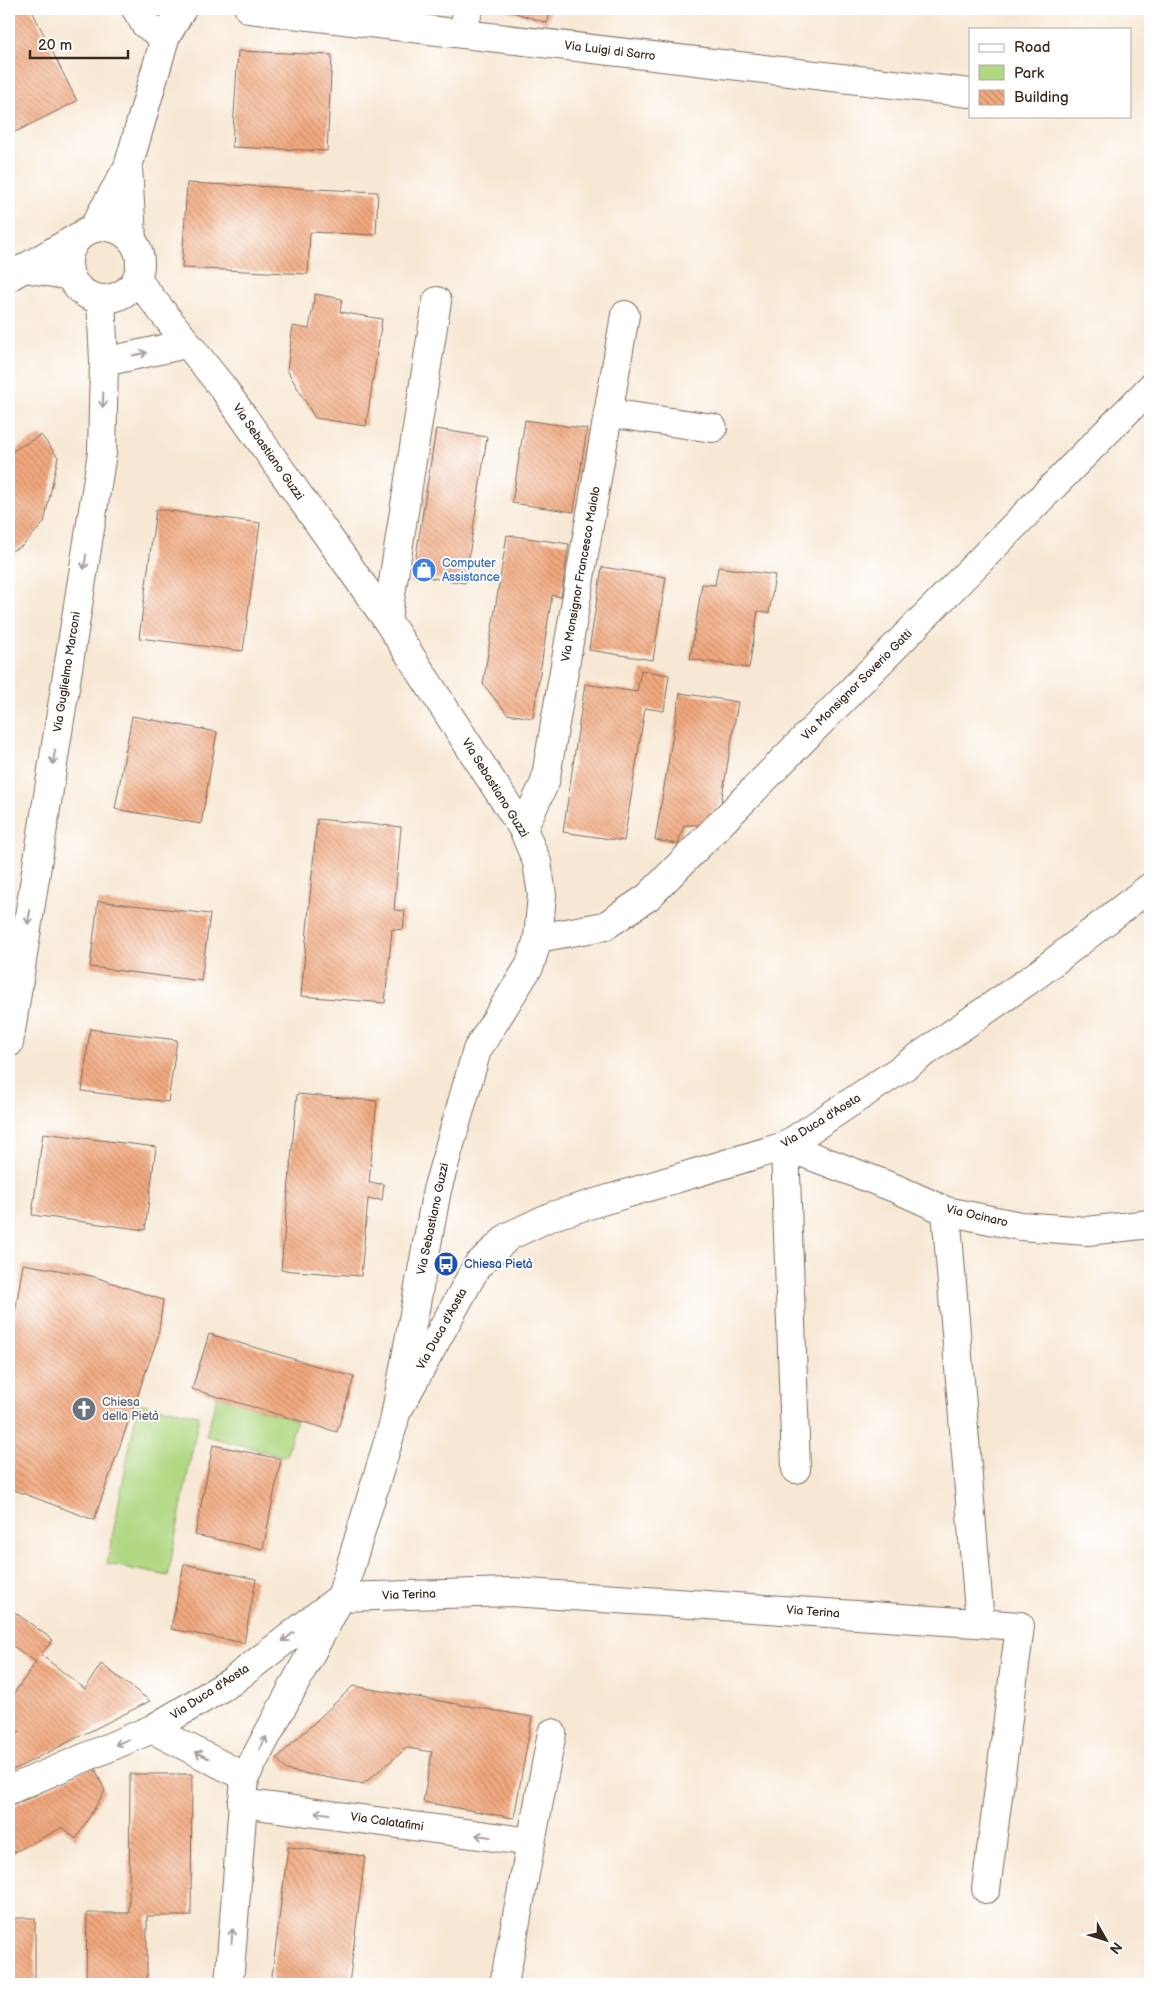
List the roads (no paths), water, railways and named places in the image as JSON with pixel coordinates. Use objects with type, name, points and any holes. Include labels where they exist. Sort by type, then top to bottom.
[{"type":"street","points":[[136,9],[145,24],[165,38]]},
{"type":"street","points":[[128,167],[132,239],[141,259],[120,291],[82,292],[70,276],[68,256],[86,233],[128,167],[165,38],[182,9]]},
{"type":"street","name":"Via Luigi di Sarro","points":[[249,9],[465,21],[969,93]]},
{"type":"street","points":[[18,272],[86,233],[114,228],[132,239]]},
{"type":"street","points":[[18,272],[70,276]]},
{"type":"street","name":"Via Sebastiano Guzzi","points":[[120,291],[223,388]]},
{"type":"street","name":"Via Sebastiano Guzzi","points":[[120,291],[223,388],[387,620],[523,829],[537,862],[542,896],[538,938],[530,965],[477,1050],[437,1190],[396,1413]]},
{"type":"street","name":"Via Guglielmo Marconi","points":[[9,1042],[102,453],[104,362],[120,291]]},
{"type":"street","points":[[387,620],[437,301]]},
{"type":"street","name":"Via Monsignor Francesco Maiolo","points":[[523,829],[545,782],[626,315]]},
{"type":"street","points":[[104,362],[177,346]]},
{"type":"street","name":"Via Monsignor Saverio Gatti","points":[[538,938],[605,926],[648,897],[1150,388]]},
{"type":"street","points":[[608,413],[713,428]]},
{"type":"street","name":"Via Duca d'Aosta","points":[[9,1790],[152,1729],[230,1682],[341,1597],[396,1413],[477,1266],[509,1236],[552,1216],[784,1146],[901,1069],[1038,974],[1150,887]]},
{"type":"street","points":[[784,1146],[796,1469]]},
{"type":"street","name":"Via Ocinaro","points":[[784,1146],[897,1189],[946,1211],[1020,1226],[1087,1231],[1150,1224]]},
{"type":"street","points":[[946,1211],[980,1623]]},
{"type":"street","name":"Via Terina","points":[[341,1597],[512,1592],[1020,1626],[986,1889]]},
{"type":"street","points":[[228,1984],[244,1790],[341,1597]]},
{"type":"street","name":"Via Calatafimi","points":[[152,1729],[244,1790],[531,1842]]},
{"type":"street","points":[[504,1984],[552,1732]]},
{"type":"place","name":"Computer Assistance","points":[[424,570]]},
{"type":"place","name":"Chiesa Pietà","points":[[446,1264]]},
{"type":"place","name":"Chiesa della Pietà","points":[[84,1409]]}]
